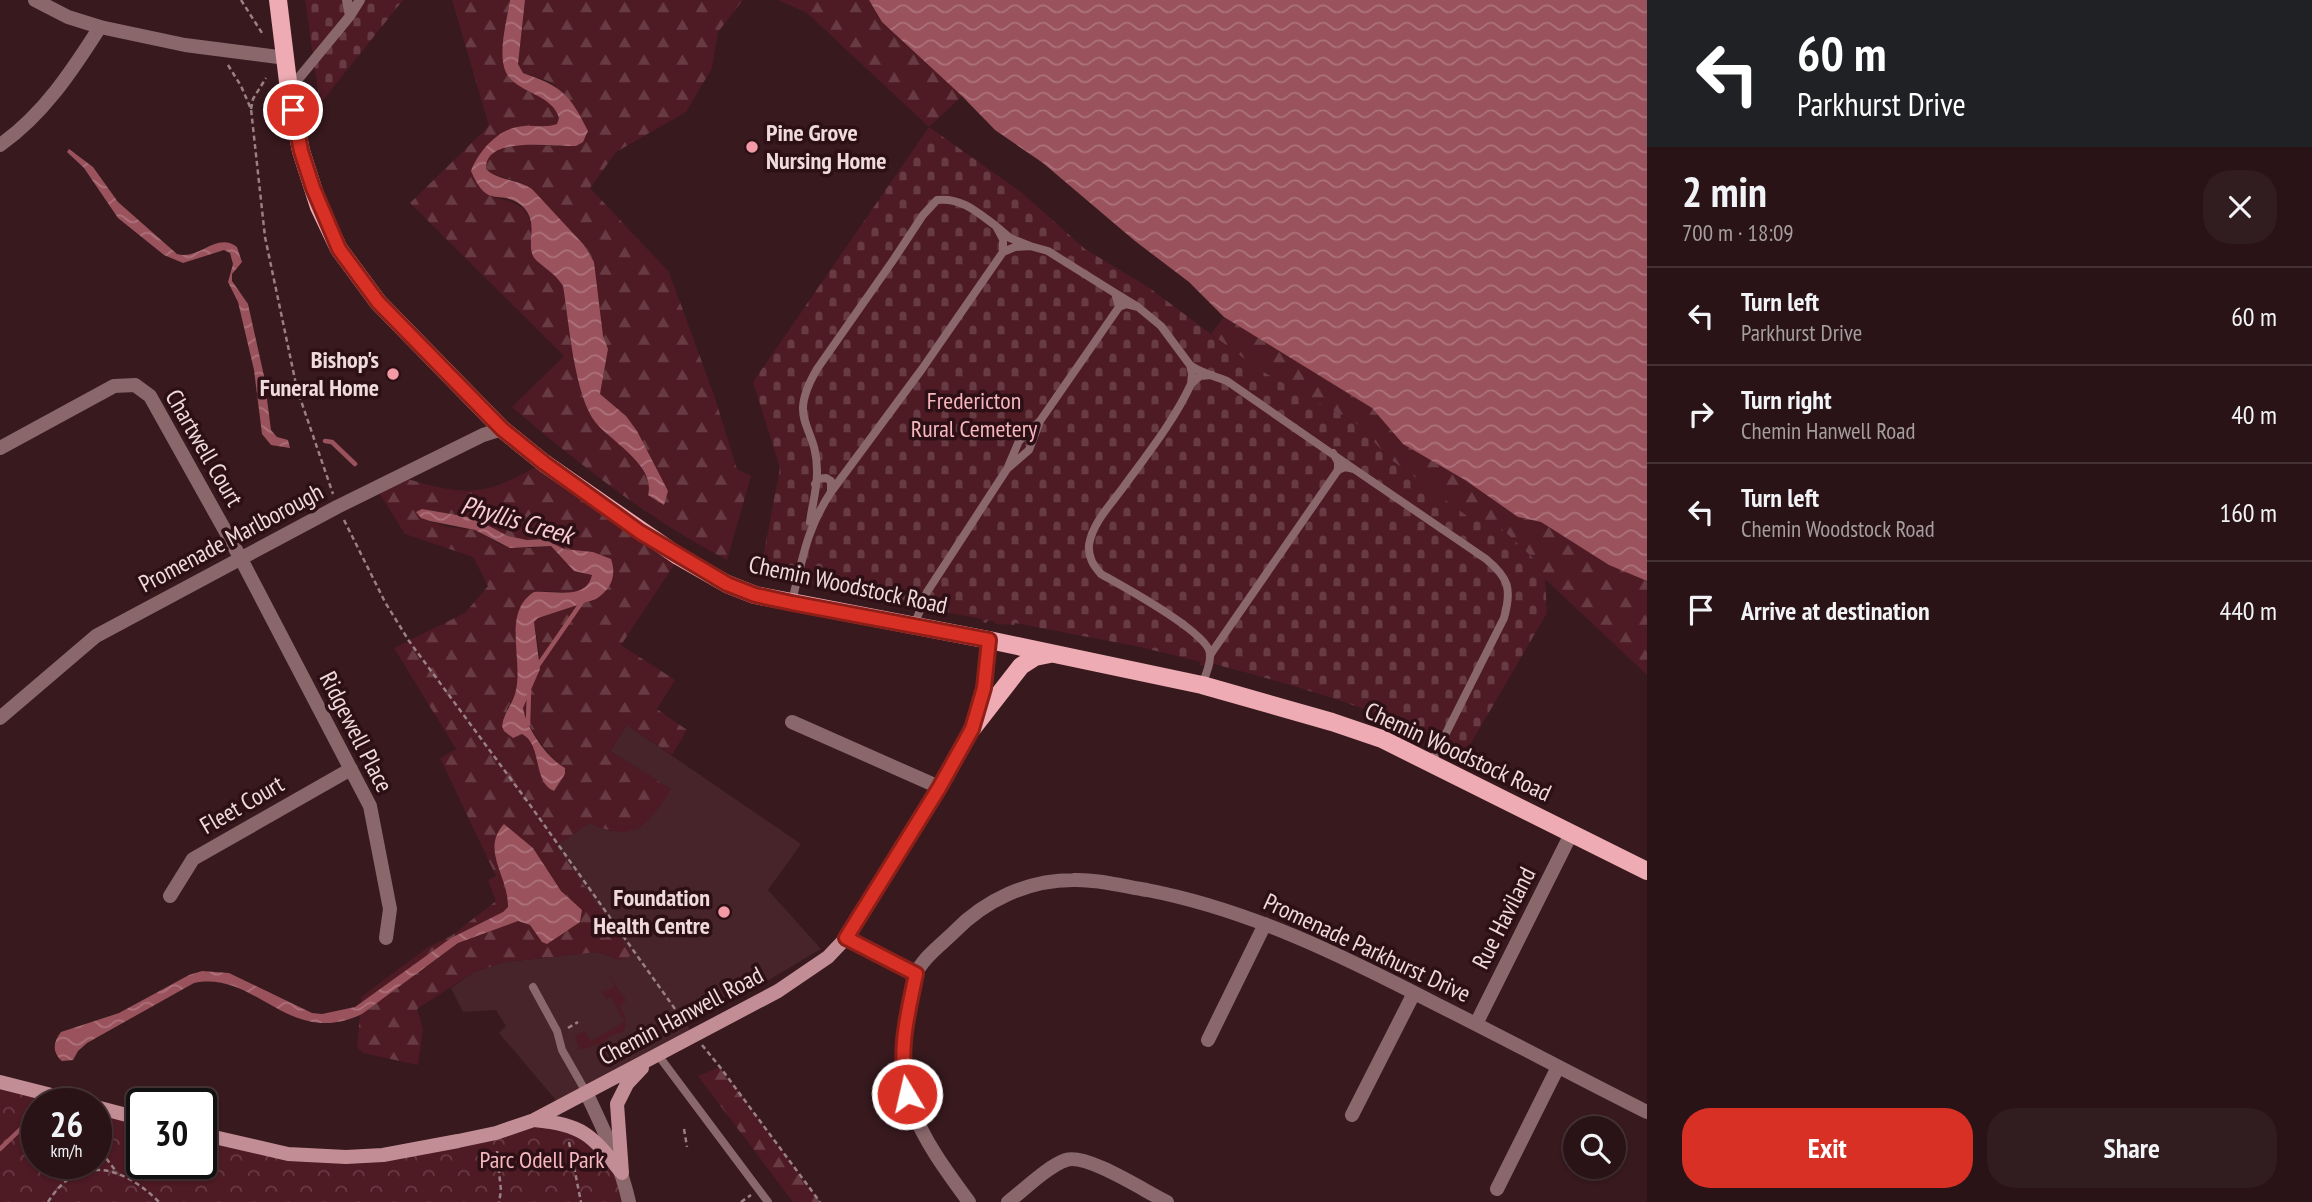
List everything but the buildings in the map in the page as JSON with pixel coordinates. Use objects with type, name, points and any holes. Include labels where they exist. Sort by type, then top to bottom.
[{"type":"main road","name":"Chemin Woodstock Road","points":[[278,0],[289,90],[301,151],[319,207],[339,249],[378,302],[502,429],[594,500],[678,556],[727,584],[755,595],[1202,685],[1357,730],[1382,739],[1647,871]]},
{"type":"main road","name":"Chemin Hanwell Road","points":[[217,1138],[288,1154],[346,1157],[383,1155],[496,1133],[534,1120],[778,991],[828,957],[846,938],[939,788],[972,729],[984,688],[989,640]]},
{"type":"main road","points":[[972,729],[1021,666],[1035,657],[1053,654]]},
{"type":"main road","points":[[622,1173],[617,1104],[627,1084],[655,1056]]},
{"type":"main road","points":[[0,1082],[24,1088]]},
{"type":"main road","points":[[534,1120],[563,1123],[583,1131],[602,1148],[622,1173]]},
{"type":"street","points":[[35,0],[68,17],[100,27],[185,45],[286,58]]},
{"type":"street","points":[[347,0],[350,16]]},
{"type":"street","points":[[289,90],[360,0]]},
{"type":"street","points":[[0,145],[34,117],[60,86],[100,27]]},
{"type":"street","name":"Chartwell Court","points":[[0,448],[114,386],[135,385],[150,396],[241,559]]},
{"type":"street","name":"Promenade Marlborough","points":[[0,718],[96,636],[337,507],[483,435],[502,429]]},
{"type":"street","name":"Ridgewell Place","points":[[241,559],[370,806],[390,909],[386,938]]},
{"type":"street","points":[[792,722],[939,788]]},
{"type":"street","name":"Fleet Court","points":[[170,896],[193,859],[351,769]]},
{"type":"street","name":"Rue Haviland","points":[[1476,1024],[1572,832]]},
{"type":"street","name":"Promenade Parkhurst Drive","points":[[916,974],[974,914],[1012,891],[1038,884],[1073,880],[1111,883],[1190,899],[1300,936],[1647,1112]]},
{"type":"street","points":[[1208,1040],[1265,924]]},
{"type":"street","points":[[846,938],[916,974],[904,1024],[902,1059],[907,1094],[921,1132],[969,1202]]},
{"type":"street","points":[[1352,1115],[1415,993]]},
{"type":"street","points":[[1497,1189],[1558,1067]]},
{"type":"street","points":[[586,1092],[622,1173],[629,1202]]},
{"type":"street","points":[[1008,1202],[1058,1165],[1073,1159],[1091,1163],[1167,1202]]},
{"type":"lane","points":[[792,603],[808,533],[817,474],[815,451],[802,416],[802,402],[807,387],[923,215],[937,200],[952,198],[970,207],[1010,238],[1048,251],[1138,307],[1161,326],[1190,365],[1200,372],[1227,381],[1499,569],[1509,590],[1504,618],[1431,763]]},
{"type":"lane","points":[[996,226],[1003,239],[1003,252]]},
{"type":"lane","points":[[808,533],[831,492],[862,454],[1003,252],[1015,247],[1030,246]]},
{"type":"lane","points":[[1115,293],[1119,307]]},
{"type":"lane","points":[[914,626],[927,592],[1007,469],[1019,441],[1040,421],[1119,307],[1126,304],[1138,307]]},
{"type":"lane","points":[[1190,365],[1191,384]]},
{"type":"lane","points":[[1212,375],[1200,376],[1191,384],[1163,430],[1103,514],[1089,543],[1089,555],[1093,565],[1101,573],[1167,614],[1205,642],[1218,644]]},
{"type":"lane","points":[[1007,469],[1029,450],[1040,421]]},
{"type":"lane","points":[[1333,453],[1338,462],[1338,470]]},
{"type":"lane","points":[[1202,685],[1210,655],[1338,470],[1345,467],[1354,469]]},
{"type":"lane","points":[[815,484],[818,479],[826,478],[831,481],[831,492]]},
{"type":"lane","points":[[1205,642],[1210,655]]},
{"type":"lane","points":[[533,987],[557,1031],[562,1050],[586,1092]]},
{"type":"lane","points":[[655,1056],[768,1202]]},
{"type":"path","points":[[241,0],[262,33]]},
{"type":"path","points":[[228,64],[251,109],[265,237],[297,390],[337,507],[409,641],[685,1023]]},
{"type":"path","points":[[251,109],[253,99],[266,78]]},
{"type":"path","points":[[568,1028],[578,1022]]},
{"type":"path","points":[[705,1049],[820,1202]]},
{"type":"path","points":[[684,1129],[687,1147]]},
{"type":"path","points":[[568,1135],[580,1202]]},
{"type":"path","points":[[497,1151],[501,1191],[499,1202]]},
{"type":"path","points":[[112,1166],[159,1202]]},
{"type":"path","points":[[48,1202],[57,1190],[76,1175],[86,1171],[116,1171]]},
{"type":"path","points":[[741,1202],[746,1199]]},
{"type":"shaded area","points":[[627,725],[801,844],[768,890],[821,949],[762,984],[686,1023],[693,1035],[560,1105],[499,1033],[506,1026],[496,1010],[463,1012],[451,988],[474,972],[505,962],[598,952],[621,960],[556,846],[589,823],[609,831],[637,829],[651,817],[671,789],[610,751]]},
{"type":"green space","points":[[305,0],[403,0],[320,104]]},
{"type":"green space","points":[[452,0],[510,0],[503,42],[504,67],[514,83],[548,102],[559,118],[557,124],[550,126],[520,126],[476,159],[491,197],[518,205],[528,215],[533,256],[556,276],[563,286],[573,357],[588,409],[598,425],[637,462],[650,488],[667,491],[600,394],[608,349],[522,183],[489,173],[486,164],[488,158],[501,148],[522,145],[564,146],[587,137],[584,124],[561,92],[550,82],[523,73],[518,64],[525,0],[743,0],[718,32],[712,68],[686,112],[616,152],[590,188],[669,272],[715,398],[737,469],[751,476],[727,560],[670,527],[615,490],[512,407],[564,356],[410,203],[489,126]]},
{"type":"green space","points":[[778,0],[869,0],[882,22],[962,96],[929,127],[807,13]]},
{"type":"green space","name":"Fredericton Rural Cemetery","points":[[929,127],[1021,192],[1085,249],[1148,287],[1258,369],[1357,424],[1390,459],[1467,516],[1501,528],[1534,559],[1545,579],[1547,613],[1464,755],[1380,715],[1214,664],[1213,669],[1200,665],[1201,662],[1140,647],[1015,623],[995,624],[988,620],[986,623],[982,622],[982,619],[927,609],[924,612],[913,609],[913,606],[790,580],[791,577],[762,563],[780,468],[753,382]]},
{"type":"green space","points":[[1224,317],[1372,408],[1403,444],[1465,480],[1518,517],[1541,522],[1609,565],[1647,581],[1647,675],[1545,579],[1533,559],[1501,528],[1467,516],[1390,459],[1357,424],[1258,369],[1211,334]]},
{"type":"green space","points":[[535,467],[674,565],[621,645],[675,680],[657,709],[687,730],[672,755],[627,725],[610,751],[671,789],[654,814],[638,828],[617,832],[589,823],[556,846],[633,955],[621,960],[598,952],[505,962],[474,972],[417,1009],[423,1029],[418,1065],[363,1053],[357,1047],[360,1015],[458,943],[518,921],[530,925],[538,937],[580,922],[582,910],[561,891],[533,848],[504,824],[508,907],[451,938],[361,1003],[361,997],[427,948],[451,936],[496,901],[488,880],[496,876],[440,758],[456,749],[394,648],[465,613],[488,586],[473,557],[405,534],[376,488],[398,476],[437,487],[468,491],[499,485]],"holes":[[[422,509],[474,518],[508,536],[527,540],[545,539],[564,549],[593,552],[596,599],[538,618],[534,622],[540,655],[523,708],[533,732],[561,766],[544,781],[532,742],[522,734],[513,737],[507,709],[516,693],[519,666],[515,633],[528,596],[534,592],[546,591],[577,593],[588,585],[593,577],[574,571],[551,546],[529,548],[501,545],[475,530],[448,527],[421,518]]]},
{"type":"green space","points":[[609,975],[626,1000],[620,1007],[625,1019],[625,1029],[611,1035],[602,1044],[579,1049],[575,1036],[585,1031],[591,1041],[624,1022],[611,997],[606,999],[601,990],[604,992],[615,986]]},
{"type":"green space","points":[[720,1067],[820,1202],[793,1202],[698,1076]]},
{"type":"green space","name":"Parc Odell Park","points":[[0,1082],[24,1088],[21,1088],[21,1179],[112,1179],[112,1111],[126,1115],[126,1179],[217,1179],[217,1137],[346,1157],[516,1127],[563,1123],[602,1148],[629,1202],[0,1202]]},
{"type":"water","points":[[510,0],[525,0],[518,64],[523,73],[547,82],[563,93],[576,108],[588,131],[583,142],[576,146],[522,145],[496,151],[489,158],[486,169],[496,176],[532,189],[584,245],[594,262],[603,336],[608,349],[600,394],[626,416],[637,431],[668,491],[664,505],[648,495],[649,484],[639,464],[596,423],[589,411],[577,377],[563,286],[533,256],[531,224],[527,211],[513,200],[488,195],[471,171],[479,155],[491,141],[507,130],[524,126],[553,125],[557,124],[559,118],[548,102],[514,83],[504,67],[503,42]]},
{"type":"water","points":[[869,0],[1647,0],[1647,581],[1609,565],[1541,522],[1518,517],[1465,480],[1403,444],[1372,408],[1224,317],[1189,282],[1135,241],[1043,163],[995,130],[882,22]]},
{"type":"water","points":[[69,149],[93,167],[118,202],[177,254],[193,254],[222,242],[237,247],[242,262],[232,274],[232,281],[248,304],[264,376],[271,430],[277,437],[288,440],[290,448],[271,445],[262,434],[254,370],[238,302],[228,282],[233,264],[230,253],[224,250],[183,263],[164,255],[118,218],[84,168],[67,152]]},
{"type":"water","points":[[422,509],[474,518],[508,536],[527,540],[544,539],[564,549],[593,552],[611,559],[613,576],[601,595],[538,618],[534,622],[540,669],[523,708],[539,742],[551,757],[565,768],[565,774],[554,791],[543,780],[529,739],[522,734],[513,738],[502,726],[516,690],[516,623],[524,601],[534,592],[577,591],[589,583],[592,575],[574,571],[551,546],[510,548],[475,530],[421,518],[416,512]]},
{"type":"water","points":[[504,824],[533,848],[561,891],[582,910],[580,922],[547,944],[542,942],[530,925],[518,921],[458,943],[362,1014],[336,1022],[313,1022],[293,1016],[236,987],[216,982],[194,983],[87,1043],[73,1060],[62,1061],[56,1054],[55,1043],[61,1032],[119,1013],[189,975],[202,971],[229,973],[312,1013],[322,1014],[355,1007],[451,938],[508,907],[495,854],[497,834]]},
{"type":"waterway","name":"Phyllis Creek","points":[[325,441],[332,442],[355,464]]},
{"type":"waterway","points":[[537,667],[584,599]]},
{"type":"waterway","points":[[528,724],[529,691]]},
{"type":"waterway","points":[[0,1149],[21,1129]]},
{"type":"place","name":"Pine Grove Nursing Home","points":[[752,147]]},
{"type":"place","name":"Bishop's Funeral Home","points":[[393,374]]},
{"type":"place","name":"Foundation Health Centre","points":[[724,912]]},
{"type":"route","points":[[293,110],[301,151],[319,207],[339,249],[378,302],[502,429],[544,463],[640,532],[727,584],[755,595],[792,603],[989,640],[984,688],[972,729],[939,788],[846,938],[916,974],[904,1024],[902,1059],[907,1094]]}]
